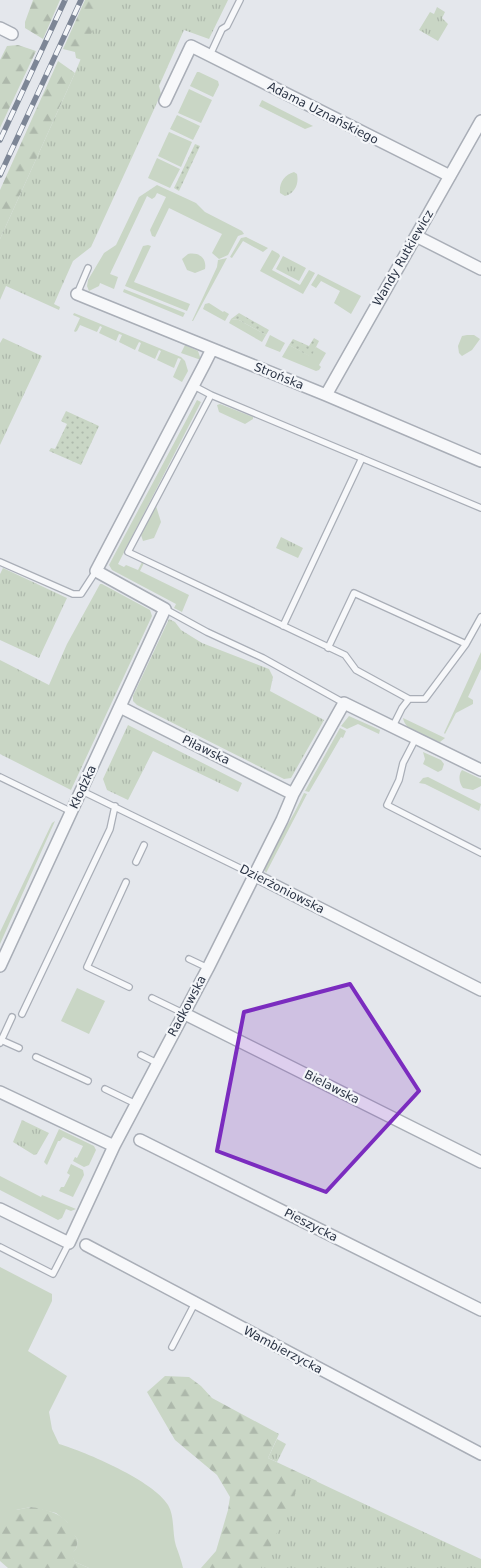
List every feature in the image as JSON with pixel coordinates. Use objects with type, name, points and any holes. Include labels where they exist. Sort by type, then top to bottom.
[{"type":"street","points":[[0,28],[12,34]]},
{"type":"street","name":"Adama Uznańskiego","points":[[165,101],[191,46],[450,176]]},
{"type":"street","name":"Wandy Rutkiewicz","points":[[326,394],[481,121]]},
{"type":"street","points":[[416,236],[481,269]]},
{"type":"street","name":"Strońska","points":[[77,294],[326,394],[481,461]]},
{"type":"street","points":[[165,609],[96,572],[212,348]]},
{"type":"street","name":"Kłodzka","points":[[0,966],[165,609]]},
{"type":"street","points":[[344,702],[481,770]]},
{"type":"street","name":"Radkowska","points":[[69,1243],[114,1146],[208,968],[282,820],[293,794],[344,702]]},
{"type":"street","name":"Piławska","points":[[120,707],[293,794]]},
{"type":"street","name":"Dzierżoniowska","points":[[254,875],[481,990]]},
{"type":"street","name":"Bielawska","points":[[183,1014],[481,1162]]},
{"type":"street","points":[[0,1092],[114,1146]]},
{"type":"street","name":"Pieszycka","points":[[140,1140],[481,1310]]},
{"type":"street","points":[[0,1208],[69,1243]]},
{"type":"street","name":"Wambierzycka","points":[[86,1246],[481,1454]]},
{"type":"lane","points":[[210,55],[222,29],[227,26],[240,0]]},
{"type":"lane","points":[[77,294],[88,268]]},
{"type":"lane","points":[[194,386],[211,395],[481,508]]},
{"type":"lane","points":[[211,395],[128,552],[345,655],[356,670],[409,699],[425,699],[466,644],[481,617]]},
{"type":"lane","points":[[283,626],[362,458]]},
{"type":"lane","points":[[0,562],[73,594],[81,594],[96,572]]},
{"type":"lane","points":[[328,648],[354,593],[466,644]]},
{"type":"lane","points":[[165,609],[207,632],[263,658],[344,702]]},
{"type":"lane","points":[[393,726],[409,699]]},
{"type":"lane","points":[[416,738],[402,764],[399,780],[387,805],[481,853]]},
{"type":"lane","points":[[0,777],[72,812]]},
{"type":"lane","name":"Dzierżoniowska","points":[[82,791],[254,875]]},
{"type":"lane","points":[[22,1014],[110,828],[115,806]]},
{"type":"lane","points":[[136,862],[144,845]]},
{"type":"lane","points":[[126,882],[87,967],[130,987]]},
{"type":"lane","points":[[189,959],[208,968]]},
{"type":"lane","points":[[152,998],[183,1014]]},
{"type":"lane","points":[[12,1018],[1,1042],[19,1048]]},
{"type":"lane","points":[[141,1055],[157,1063]]},
{"type":"lane","points":[[36,1057],[88,1081]]},
{"type":"lane","points":[[105,1089],[136,1104]]},
{"type":"lane","points":[[0,1247],[53,1274],[69,1243]]},
{"type":"lane","points":[[172,1346],[195,1303]]},
{"type":"highlighted area","points":[[350,984],[419,1091],[326,1192],[217,1151],[244,1012]]},
{"type":"green space","points":[[33,0],[60,0],[43,39],[25,28],[25,22]]},
{"type":"green space","points":[[85,0],[109,0],[82,60],[76,58],[75,52],[63,49]]},
{"type":"green space","points":[[105,0],[228,0],[209,39],[184,30],[159,86],[161,94],[91,247],[73,261],[54,304],[60,307],[59,310],[6,286],[0,300],[0,239],[75,73]]},
{"type":"green space","points":[[437,7],[445,12],[442,18],[448,24],[438,41],[419,30],[430,12],[434,14]]},
{"type":"green space","points":[[18,45],[36,51],[0,128],[0,60],[7,46]]},
{"type":"green space","points":[[58,61],[75,73],[0,239],[0,190]]},
{"type":"green space","points":[[197,72],[218,81],[219,85],[213,97],[190,86]]},
{"type":"green space","points":[[189,89],[212,100],[201,123],[178,113]]},
{"type":"green space","points":[[262,100],[313,126],[305,129],[259,106]]},
{"type":"green space","points":[[177,115],[200,126],[193,140],[170,129]]},
{"type":"green space","points":[[169,132],[192,142],[181,167],[158,156]]},
{"type":"green space","points":[[195,144],[200,146],[179,191],[174,188]]},
{"type":"green space","points":[[157,158],[180,169],[170,188],[148,178]]},
{"type":"green space","points":[[294,172],[297,174],[297,185],[291,193],[285,196],[280,193],[281,183],[287,175]]},
{"type":"green space","points":[[157,185],[196,203],[205,212],[242,231],[244,234],[238,236],[228,255],[219,259],[212,253],[222,234],[169,208],[155,237],[152,236],[150,230],[166,197],[157,193],[152,199],[147,196],[110,274],[118,277],[114,289],[100,283],[99,286],[89,291],[87,286],[88,280],[104,253],[116,245],[139,197]]},
{"type":"green space","points":[[246,237],[268,248],[263,252],[243,241],[232,258],[230,257],[241,238]]},
{"type":"green space","points":[[143,246],[151,246],[134,282],[190,304],[187,311],[125,286]]},
{"type":"green space","points":[[272,250],[280,256],[272,270],[300,285],[309,270],[315,273],[303,294],[260,271]]},
{"type":"green space","points":[[188,254],[199,255],[205,262],[205,269],[195,273],[187,270],[182,259]]},
{"type":"green space","points":[[283,256],[306,268],[299,281],[276,269]]},
{"type":"green space","points":[[227,258],[192,321],[217,267],[218,260]]},
{"type":"green space","points":[[318,274],[361,296],[351,314],[334,303],[340,291],[321,281],[316,288],[311,285]]},
{"type":"green space","points":[[124,289],[185,313],[183,317],[123,292]]},
{"type":"green space","points":[[209,303],[229,314],[225,321],[203,309],[205,304]]},
{"type":"green space","points":[[74,313],[181,357],[185,361],[188,371],[182,382],[173,377],[181,359],[178,358],[174,368],[157,360],[161,351],[159,350],[155,359],[138,351],[141,343],[139,342],[135,350],[119,342],[122,335],[119,334],[116,341],[99,333],[102,327],[100,326],[97,332],[80,325],[75,332],[80,318],[73,315]]},
{"type":"green space","points":[[239,313],[269,330],[266,335],[239,320],[231,319]]},
{"type":"green space","points":[[231,319],[239,320],[266,335],[262,342],[229,323]]},
{"type":"green space","points":[[270,335],[285,343],[280,352],[265,346]]},
{"type":"green space","points":[[474,335],[480,339],[472,350],[462,356],[459,353],[458,346],[462,336]]},
{"type":"green space","points":[[3,338],[42,356],[0,445],[0,343]]},
{"type":"green space","points":[[314,338],[319,341],[311,357],[289,345],[293,339],[309,346]]},
{"type":"green space","points":[[185,345],[198,351],[201,360],[181,353]]},
{"type":"green space","points":[[289,345],[310,356],[316,347],[326,353],[319,365],[321,367],[319,370],[316,371],[282,357]]},
{"type":"green space","points":[[197,400],[201,402],[118,564],[138,570],[142,562],[144,563],[140,571],[189,595],[182,612],[174,608],[176,604],[112,570],[109,565]]},
{"type":"green space","points":[[220,404],[253,417],[253,419],[245,424],[219,412],[217,405]]},
{"type":"green space","points":[[66,411],[99,426],[81,465],[49,451],[51,448],[55,449],[67,424],[61,421]]},
{"type":"green space","points":[[156,506],[161,522],[154,538],[143,541],[141,535]]},
{"type":"green space","points":[[281,537],[303,548],[298,558],[276,548]]},
{"type":"green space","points":[[3,568],[67,598],[39,658],[0,640],[0,574]]},
{"type":"green space","points":[[100,584],[150,610],[152,616],[71,790],[0,754],[0,660],[49,685],[67,644]]},
{"type":"green space","points":[[169,619],[175,622],[181,630],[202,643],[269,669],[273,677],[270,691],[324,720],[291,778],[284,779],[137,705],[133,701],[133,696]]},
{"type":"green space","points":[[481,652],[481,669],[468,697],[473,700],[473,704],[456,713],[445,734],[444,733]]},
{"type":"green space","points":[[349,716],[380,730],[379,734],[358,724],[347,729],[341,726]]},
{"type":"green space","points":[[403,718],[445,738],[440,742],[421,735],[411,730],[404,723]]},
{"type":"green space","points":[[128,725],[242,783],[238,792],[153,751],[128,800],[107,790],[103,779]]},
{"type":"green space","points":[[340,728],[346,731],[343,738],[341,737],[309,792],[305,791]]},
{"type":"green space","points":[[423,752],[441,760],[444,764],[442,770],[438,772],[423,764],[425,759]]},
{"type":"green space","points":[[462,770],[481,779],[481,786],[473,790],[463,788],[459,779]]},
{"type":"green space","points":[[428,777],[481,804],[479,811],[425,784],[419,783],[423,778]]},
{"type":"green space","points":[[304,793],[307,794],[266,873],[265,866]]},
{"type":"green space","points":[[55,821],[0,944],[0,932],[52,823]]},
{"type":"green space","points":[[77,988],[105,1001],[89,1034],[61,1021]]},
{"type":"green space","points":[[22,1120],[49,1133],[37,1154],[34,1155],[13,1142]]},
{"type":"green space","points":[[59,1129],[94,1146],[96,1150],[89,1165],[84,1167],[73,1161],[75,1157],[77,1158],[83,1146],[63,1137],[58,1141],[47,1165],[44,1162]]},
{"type":"green space","points":[[71,1164],[83,1170],[84,1175],[73,1197],[59,1191],[61,1187],[64,1187],[70,1175],[67,1173]]},
{"type":"green space","points":[[0,1176],[41,1197],[42,1195],[76,1209],[71,1211],[66,1209],[62,1218],[58,1220],[0,1190]]},
{"type":"green space","points":[[0,1267],[52,1294],[52,1301],[28,1351],[67,1376],[49,1412],[52,1429],[59,1444],[118,1468],[149,1486],[160,1496],[170,1510],[175,1541],[183,1568],[89,1568],[75,1562],[71,1554],[76,1549],[78,1540],[67,1522],[56,1513],[31,1507],[16,1510],[0,1510]]},
{"type":"green space","points":[[165,1376],[189,1377],[212,1398],[279,1434],[268,1458],[317,1481],[275,1568],[201,1568],[216,1551],[230,1497],[217,1475],[175,1440],[147,1392]]},
{"type":"green space","points":[[277,1439],[286,1444],[277,1462],[268,1458]]},
{"type":"green space","points":[[303,1475],[481,1559],[481,1568],[261,1568]]},
{"type":"green space","points":[[31,1507],[51,1512],[65,1519],[78,1540],[76,1549],[72,1554],[75,1562],[89,1568],[8,1568],[0,1561],[0,1510],[16,1510]]},
{"type":"railway","points":[[0,140],[65,0]]},
{"type":"railway","points":[[0,175],[81,0]]}]
